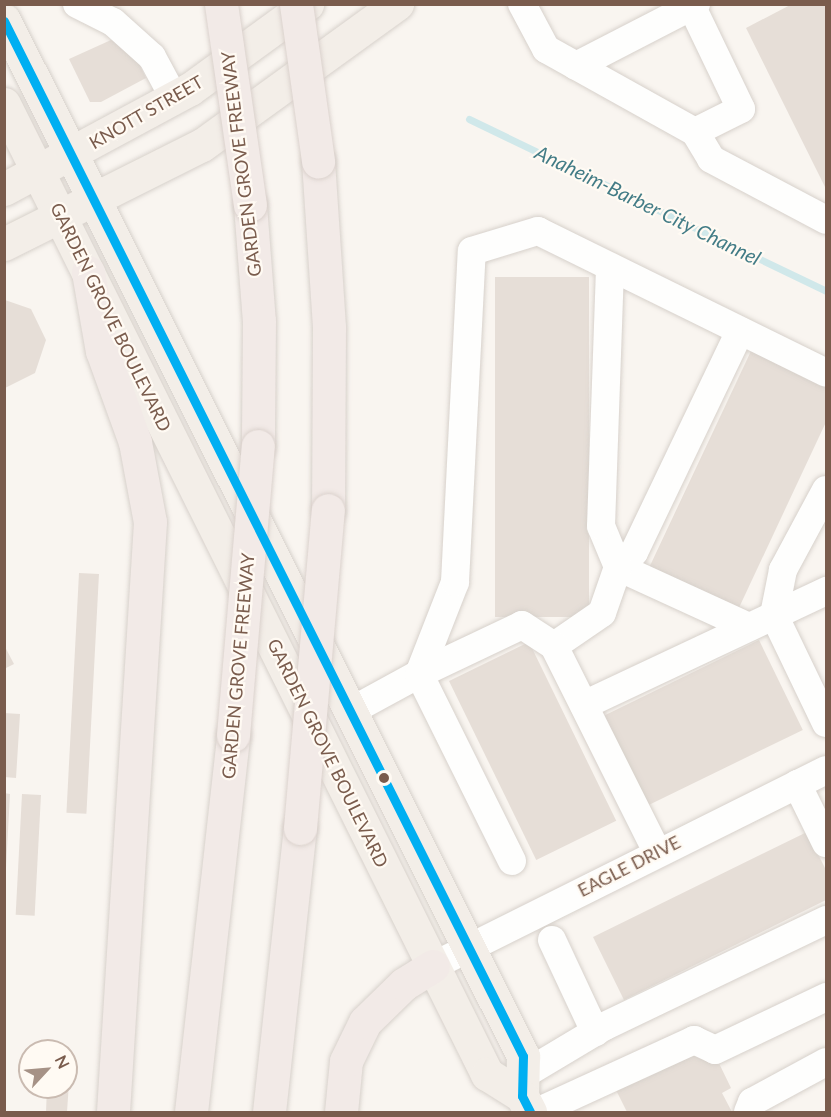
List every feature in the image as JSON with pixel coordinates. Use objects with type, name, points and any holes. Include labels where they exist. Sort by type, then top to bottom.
[{"type":"highway","name":"GARDEN GROVE FREEWAY","points":[[191,1113],[233,735],[258,446],[258,321],[250,205],[221,4]]},
{"type":"highway","points":[[269,1113],[300,828],[328,510],[329,328],[318,161],[296,4]]},
{"type":"highway","points":[[88,272],[102,351],[135,442],[150,522],[112,1113]]},
{"type":"highway","points":[[341,1113],[346,1061],[365,1022],[404,984],[434,966]]},
{"type":"main road","name":"KNOTT STREET","points":[[4,189],[174,98],[307,4]]},
{"type":"main road","points":[[4,244],[202,145],[397,4]]},
{"type":"main road","name":"GARDEN GROVE BOULEVARD","points":[[4,20],[523,1056],[528,1099]]},
{"type":"main road","name":"GARDEN GROVE BOULEVARD","points":[[6,112],[39,172],[487,1074],[528,1099]]},
{"type":"street","points":[[77,4],[113,22],[152,57],[174,98]]},
{"type":"street","points":[[522,4],[546,49],[695,132],[711,159],[826,220]]},
{"type":"street","points":[[576,66],[694,6],[741,109],[695,132]]},
{"type":"street","points":[[512,861],[419,674],[455,582],[472,251],[538,231],[826,373]]},
{"type":"street","points":[[610,267],[601,526],[618,567],[749,627]]},
{"type":"street","points":[[554,646],[602,613],[618,567],[634,552],[740,331]]},
{"type":"street","points":[[826,490],[783,570],[774,615],[826,723]]},
{"type":"street","points":[[584,705],[826,591]]},
{"type":"street","points":[[351,711],[419,674],[522,625],[554,646],[657,852]]},
{"type":"street","name":"EAGLE DRIVE","points":[[434,966],[657,852],[826,770]]},
{"type":"street","points":[[797,784],[826,843]]},
{"type":"street","points":[[528,1099],[595,1032],[826,920]]},
{"type":"street","points":[[552,940],[595,1032]]},
{"type":"street","points":[[528,1099],[694,1040],[715,1050],[826,997]]},
{"type":"street","points":[[748,1113],[752,1102],[826,1062]]},
{"type":"building","points":[[792,4],[826,4],[826,189],[746,28]]},
{"type":"building","points":[[111,40],[132,49],[146,78],[101,102],[90,102],[69,59]]},
{"type":"building","points":[[495,277],[589,277],[589,617],[495,617]]},
{"type":"building","points":[[5,300],[31,309],[46,340],[35,373],[5,388]]},
{"type":"building","points":[[751,351],[826,386],[826,422],[737,612],[648,570]]},
{"type":"building","points":[[79,573],[99,574],[86,814],[66,813]]},
{"type":"building","points":[[759,640],[803,730],[641,809],[597,719]]},
{"type":"building","points":[[529,642],[616,821],[536,860],[449,681]]},
{"type":"building","points":[[4,645],[14,664],[4,669]]},
{"type":"building","points":[[4,713],[20,714],[16,778],[4,777]]},
{"type":"building","points":[[4,793],[10,794],[6,868],[4,868]]},
{"type":"building","points":[[22,794],[41,795],[35,916],[16,915]]},
{"type":"building","points":[[807,832],[826,870],[826,900],[624,1000],[593,937]]},
{"type":"building","points":[[697,1043],[715,1055],[731,1088],[722,1093],[732,1112],[627,1112],[614,1086]]},
{"type":"building","points":[[47,1099],[68,1099],[67,1112],[46,1112]]},
{"type":"waterway","name":"Anaheim-Barber City Channel","points":[[469,119],[826,291]]},
{"type":"transit line","points":[[4,21],[523,1056],[522,1096],[530,1112]]}]
